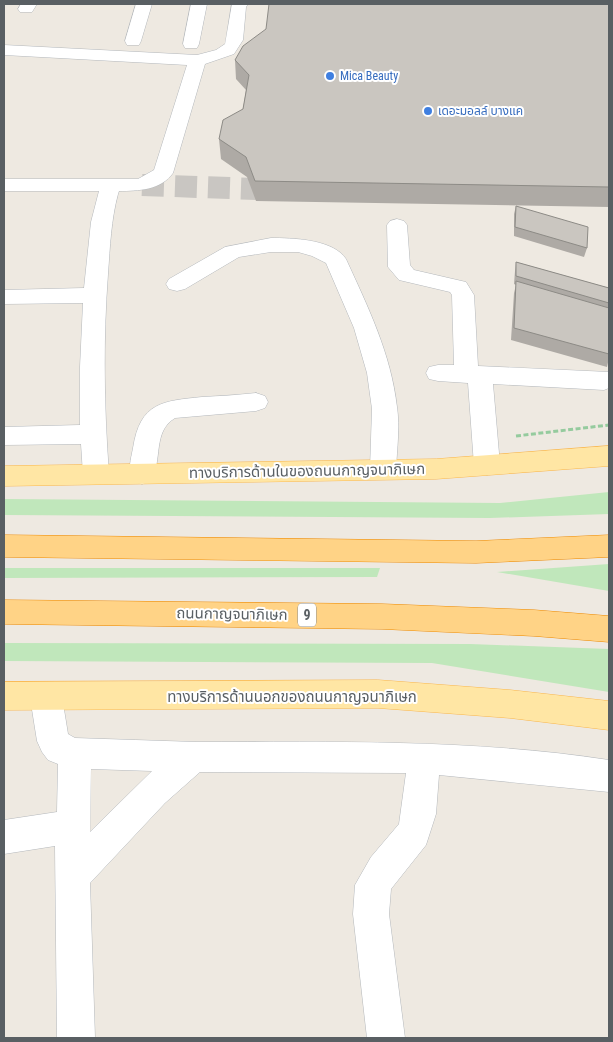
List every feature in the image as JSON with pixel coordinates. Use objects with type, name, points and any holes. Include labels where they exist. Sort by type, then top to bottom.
[{"type":"highway","points":[[4,546],[476,552],[609,546]]},
{"type":"highway","name":"ถนนกาญจนาภิเษก","points":[[4,612],[283,615],[527,621],[609,629]]},
{"type":"main road","name":"ทางบริการด้านในของถนนกาญจนาภิเษก","points":[[4,476],[436,469],[609,456]]},
{"type":"main road","name":"ทางบริการด้านนอกของถนนกาญจนาภิเษก","points":[[4,696],[378,694],[510,704],[609,716]]},
{"type":"street","points":[[133,41],[144,4]]},
{"type":"street","points":[[4,185],[107,197],[142,185],[163,173],[194,52],[199,4]]},
{"type":"street","points":[[4,50],[194,52],[220,55],[228,52],[233,47],[240,4]]},
{"type":"street","points":[[96,474],[92,401],[94,295],[107,197]]},
{"type":"street","points":[[397,225],[399,267],[407,275],[458,287],[463,295],[487,465]]},
{"type":"street","points":[[177,284],[233,252],[262,247],[299,244],[320,251],[335,259],[366,328],[379,372],[385,409],[383,469]]},
{"type":"street","points":[[4,297],[94,295]]},
{"type":"street","points":[[438,373],[609,380]]},
{"type":"street","points":[[142,474],[150,425],[158,415],[170,409],[256,402]]},
{"type":"street","points":[[4,436],[93,434]]},
{"type":"street","points":[[46,697],[53,741],[60,749],[75,753],[193,757],[424,758],[609,776]]},
{"type":"street","points":[[75,753],[72,876],[76,1038]]},
{"type":"street","points":[[72,876],[153,792],[193,757]]},
{"type":"street","points":[[386,1038],[371,914],[374,885],[383,869],[414,833],[419,814],[424,758]]},
{"type":"street","points":[[4,837],[73,826]]},
{"type":"path","points":[[516,436],[609,425]]},
{"type":"green space","points":[[609,492],[609,514],[490,518],[4,515],[4,499],[500,503]]},
{"type":"green space","points":[[609,564],[609,591],[497,572]]},
{"type":"green space","points":[[4,568],[380,568],[377,577],[4,578]]},
{"type":"green space","points":[[4,643],[470,644],[609,649],[609,692],[432,663],[4,661]]},
{"type":"building","name":"เดอะมอลล์ บางแค","points":[[269,4],[609,4],[609,187],[255,181],[246,157],[219,139],[223,120],[243,109],[249,75],[235,60],[243,46],[266,29]]},
{"type":"building","points":[[516,206],[588,227],[587,248],[515,227]]},
{"type":"building","points":[[516,262],[609,288],[609,303],[516,276]]},
{"type":"building","points":[[516,281],[609,308],[609,354],[514,328]]},
{"type":"tunnel","points":[[142,185],[288,190]]},
{"type":"place","name":"Mica Beauty","points":[[330,76]]},
{"type":"place","name":"เดอะมอลล์ บางแค","points":[[428,111]]}]
